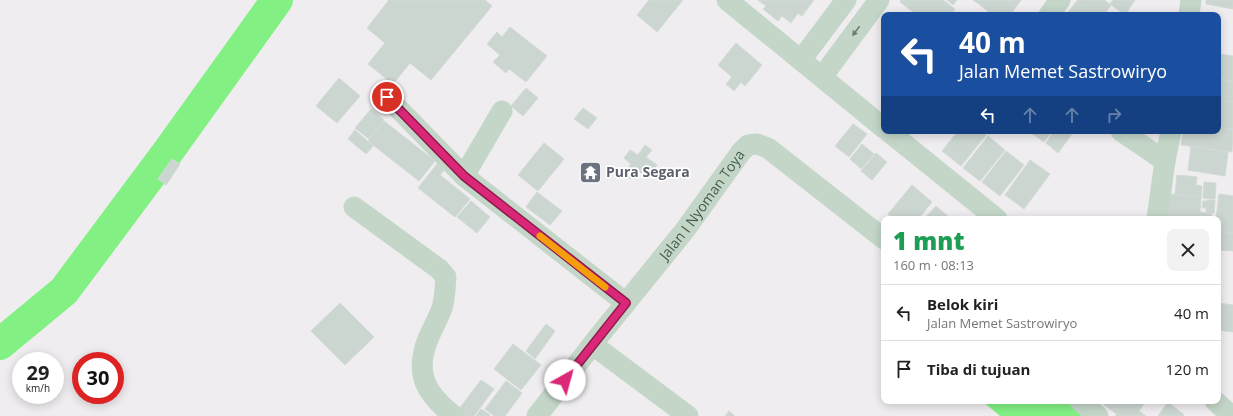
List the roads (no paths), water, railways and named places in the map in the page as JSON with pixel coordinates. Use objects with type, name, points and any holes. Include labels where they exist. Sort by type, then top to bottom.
[{"type":"street","points":[[727,0],[881,126]]},
{"type":"street","points":[[801,60],[846,0]]},
{"type":"street","points":[[822,77],[879,0]]},
{"type":"street","points":[[1051,12],[1060,0]]},
{"type":"street","points":[[1189,12],[1191,0]]},
{"type":"street","points":[[387,97],[464,176],[626,303],[537,416]]},
{"type":"street","points":[[464,176],[502,111]]},
{"type":"street","points":[[892,134],[993,216]]},
{"type":"street","points":[[1126,134],[1165,161]]},
{"type":"street","points":[[1157,216],[1170,134]]},
{"type":"street","name":"Jalan I Nyoman Toya","points":[[626,303],[685,230],[741,152],[748,145],[757,144],[768,148],[881,237]]},
{"type":"street","points":[[354,207],[439,269],[446,277],[442,307],[427,341],[421,367],[424,383],[439,405],[454,416]]},
{"type":"street","points":[[593,344],[688,416]]},
{"type":"street","points":[[1084,404],[1098,416]]},
{"type":"street","points":[[1218,404],[1232,416]]},
{"type":"waterway","points":[[0,344],[64,291],[167,153],[277,0]]},
{"type":"place","name":"Pura Segara","points":[[590,172]]}]
